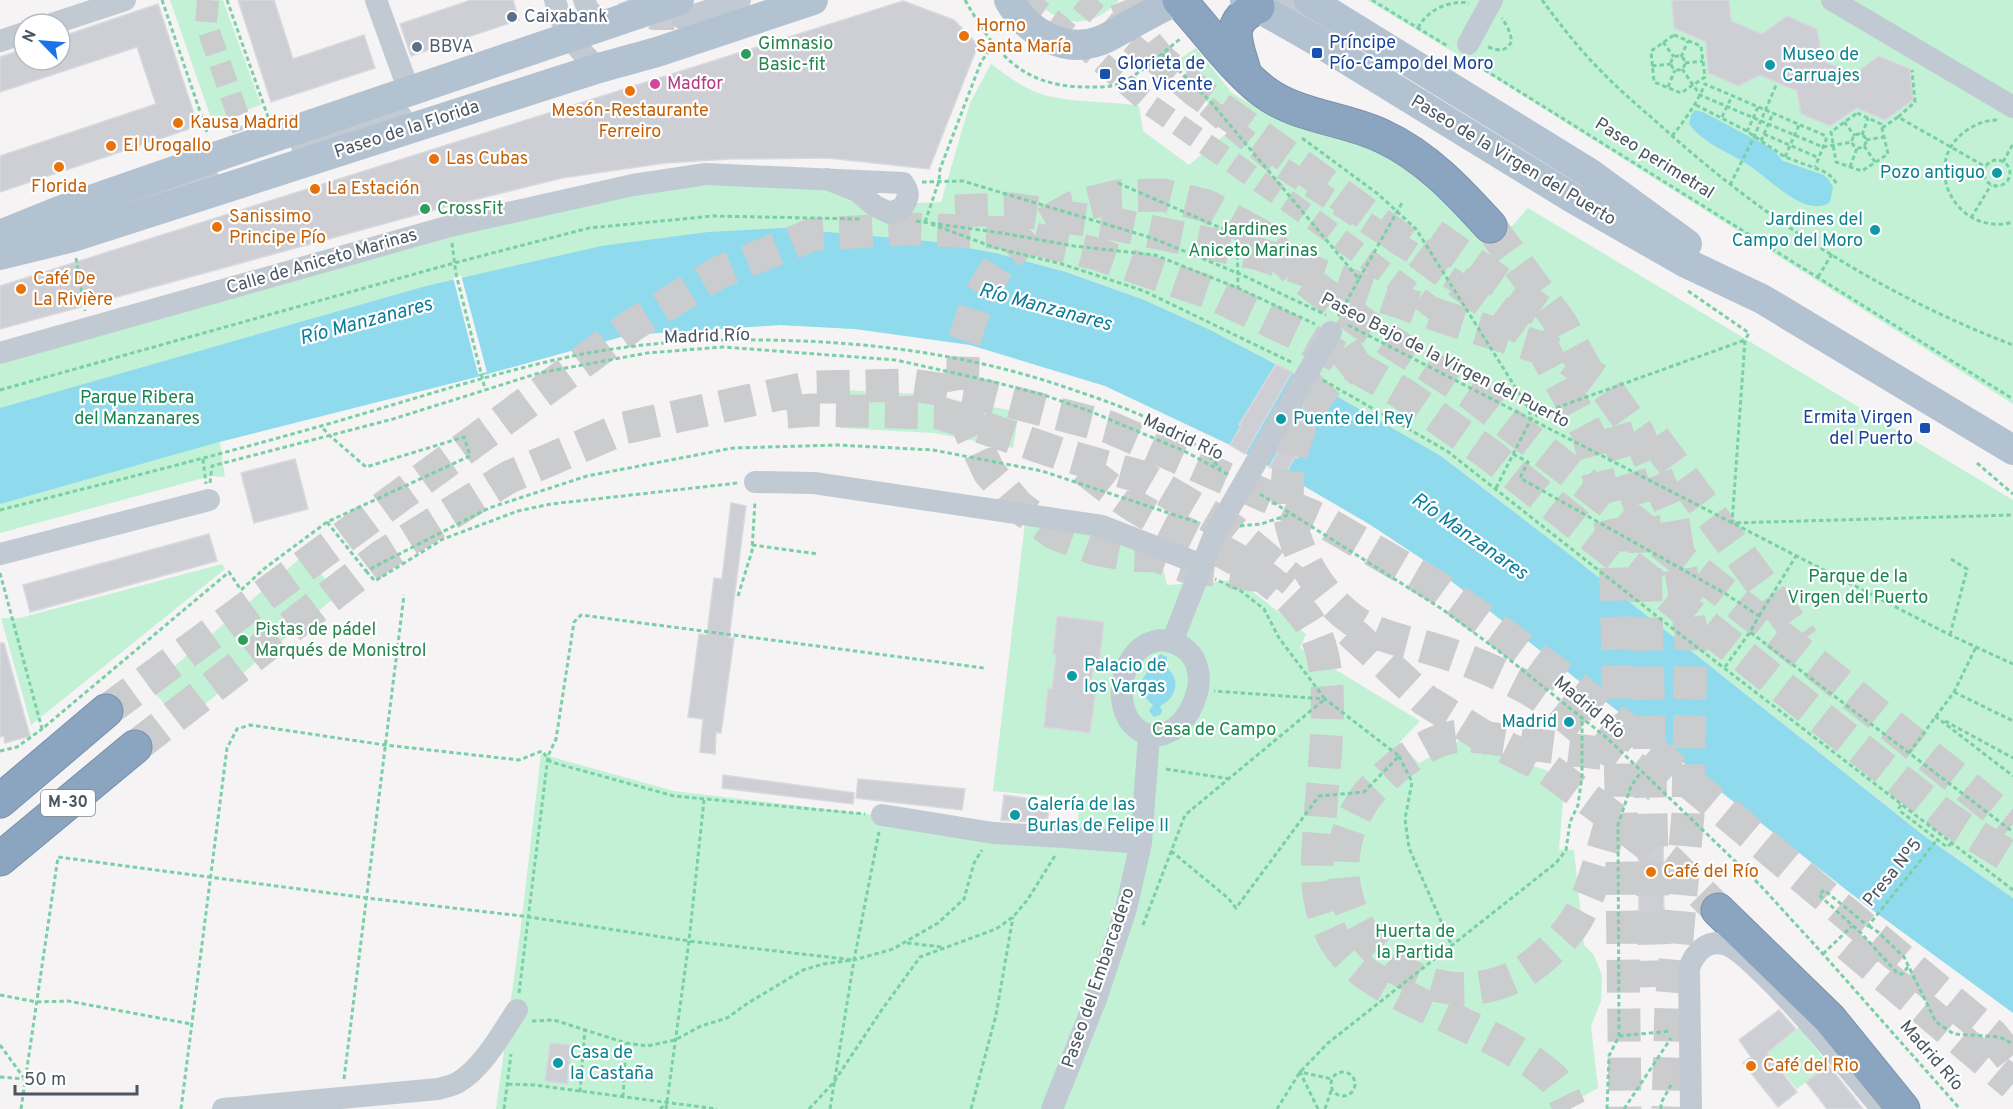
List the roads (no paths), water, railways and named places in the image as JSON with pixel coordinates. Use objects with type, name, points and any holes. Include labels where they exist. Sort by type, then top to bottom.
[{"type":"highway","points":[[1178,0],[1263,91],[1285,104],[1382,135],[1410,150],[1460,193],[1490,226]]},
{"type":"highway","points":[[1244,73],[1235,38],[1235,27],[1245,12],[1272,4]]},
{"type":"highway","name":"M-30","points":[[0,801],[106,711]]},
{"type":"highway","name":"M-30","points":[[0,859],[135,747]]},
{"type":"highway","points":[[1718,910],[1830,1019],[1903,1109]]},
{"type":"main road","name":"Paseo de la Florida","points":[[9,246],[73,237],[813,0]]},
{"type":"main road","points":[[1009,0],[1027,24],[1037,33],[1055,41],[1070,44],[1092,43],[1178,0]]},
{"type":"main road","points":[[1118,31],[1137,0]]},
{"type":"main road","name":"Paseo de la Virgen del Puerto","points":[[1272,4],[1591,174],[1762,299]]},
{"type":"main road","name":"Paseo de la Virgen del Puerto","points":[[1272,4],[1574,199],[1686,262],[1762,299],[2013,450]]},
{"type":"main road","name":"Paseo de la Florida","points":[[9,246],[62,210],[212,167],[275,137],[607,24],[681,9]]},
{"type":"street","points":[[72,18],[126,0]]},
{"type":"street","points":[[376,0],[409,91]]},
{"type":"street","points":[[555,0],[569,37],[580,52],[599,68]]},
{"type":"street","points":[[584,0],[589,11],[607,24]]},
{"type":"street","points":[[681,9],[740,0]]},
{"type":"street","points":[[1832,0],[1914,49],[2006,114]]},
{"type":"street","points":[[1470,51],[1489,7]]},
{"type":"street","points":[[303,146],[446,102],[531,90]]},
{"type":"street","name":"Calle de Aniceto Marinas","points":[[0,353],[450,226],[633,185],[706,174],[827,179],[906,175],[909,198],[902,208],[890,213],[875,206],[857,191],[827,179]]},
{"type":"street","points":[[1172,642],[1214,535],[1334,326]]},
{"type":"street","points":[[755,482],[814,483],[1102,526],[1201,569]]},
{"type":"street","points":[[0,554],[209,500]]},
{"type":"street","points":[[1160,640],[1172,642],[1185,649],[1194,659],[1199,670],[1194,705],[1184,720],[1171,731],[1149,737],[1128,720],[1121,694],[1123,676],[1133,658],[1146,644],[1160,640]]},
{"type":"street","name":"Paseo del Embarcadero","points":[[1052,1109],[1096,999],[1126,909],[1141,843],[1149,737]]},
{"type":"street","points":[[882,816],[993,833],[1141,843]]},
{"type":"street","points":[[1691,1109],[1689,968],[1699,951],[1712,944],[1727,945],[1743,956],[1789,1000],[1882,1109]]},
{"type":"street","points":[[223,1109],[438,1089],[457,1083],[490,1051],[517,1016]]},
{"type":"water","points":[[1695,110],[1771,148],[1783,161],[1824,175],[1833,187],[1830,202],[1820,206],[1798,201],[1747,164],[1709,142],[1689,124]]},
{"type":"water","name":"Río Manzanares","points":[[783,228],[928,241],[996,253],[1066,272],[1142,299],[1208,329],[1331,393],[1441,456],[1573,557],[1923,835],[2013,898],[2013,1013],[1867,906],[1428,563],[1369,524],[1230,445],[1105,386],[970,345],[855,329],[780,325],[628,335],[477,377],[219,442],[0,504],[0,408],[426,286],[601,246],[708,232]]},
{"type":"water","points":[[1161,654],[1167,657],[1165,666],[1174,676],[1175,687],[1171,698],[1160,706],[1162,711],[1160,715],[1154,717],[1149,711],[1153,705],[1147,700],[1141,684],[1146,674],[1157,665],[1156,658]]},
{"type":"tunnel","points":[[208,0],[206,23],[243,130]]},
{"type":"tunnel","points":[[628,0],[632,10],[654,19],[683,19]]},
{"type":"tunnel","points":[[1025,0],[1053,20],[1150,105],[1309,216],[1446,318]]},
{"type":"tunnel","points":[[1080,0],[1273,162],[1477,295]]},
{"type":"tunnel","points":[[1126,0],[1139,34],[1158,58],[1195,90],[1539,341],[1588,433],[1615,544],[1625,1109]]},
{"type":"tunnel","points":[[1263,576],[1187,567],[1157,556],[1128,555],[1096,549],[1054,533],[1018,506],[989,472],[970,431],[962,387],[964,341],[978,299],[1002,260],[1035,229],[1074,207],[1118,196],[1163,195],[1207,206],[1260,235],[1301,276],[1362,323],[1470,393],[1829,675],[2013,824]]},
{"type":"tunnel","points":[[955,211],[1012,209],[1119,225],[1259,254],[1563,355],[1603,384],[1638,433],[1671,509],[1691,633],[1688,814],[1671,1005],[1668,1109]]},
{"type":"tunnel","points":[[1490,226],[1562,325],[1587,372]]},
{"type":"tunnel","points":[[106,711],[633,325],[718,273],[814,234],[910,229],[1010,233],[1097,254],[1211,293],[1306,338],[1405,395],[1489,454],[1947,818],[2013,859]]},
{"type":"tunnel","points":[[1433,235],[1541,311]]},
{"type":"tunnel","points":[[1367,353],[1338,374],[1319,393],[1302,422],[1289,466],[1287,488],[1293,533],[1317,582],[1341,611],[1371,630],[1468,661],[1536,693],[1670,797]]},
{"type":"tunnel","points":[[135,747],[382,556],[509,477],[624,428],[811,387],[911,385],[993,397],[1109,427],[1323,521],[1442,590],[1575,687],[1992,1035],[2013,1061]]},
{"type":"tunnel","points":[[787,412],[812,410],[940,413],[1064,455],[1142,477],[1231,529],[1293,581]]},
{"type":"tunnel","points":[[1615,426],[1644,520],[1655,987]]},
{"type":"tunnel","points":[[1654,438],[1803,640]]},
{"type":"tunnel","points":[[1083,468],[1138,508],[1251,568],[1288,597],[1304,615],[1318,640],[1327,688],[1317,866],[1323,912],[1336,942],[1350,960],[1378,982],[1503,1044],[1537,1066],[1555,1081],[1570,1109]]},
{"type":"tunnel","points":[[1350,631],[1425,700],[1483,736],[1545,767],[1595,804],[1669,861],[1718,910]]},
{"type":"tunnel","points":[[1612,818],[1594,879],[1582,910],[1574,923],[1547,953],[1512,978],[1471,988],[1432,985],[1398,969],[1371,944],[1352,912],[1343,875],[1347,836],[1368,794],[1395,768],[1423,748],[1443,739],[1469,736],[1615,755]]},
{"type":"tunnel","points":[[1848,945],[2013,1084]]},
{"type":"place","name":"Caixabank","points":[[512,17]]},
{"type":"place","name":"Horno Santa María","points":[[964,36]]},
{"type":"place","name":"BBVA","points":[[417,47]]},
{"type":"place","name":"Príncipe Pío-Campo del Moro","points":[[1317,53]]},
{"type":"place","name":"Gimnasio Basic-fit","points":[[746,54]]},
{"type":"place","name":"Museo de Carruajes","points":[[1770,65]]},
{"type":"place","name":"Glorieta de San Vicente","points":[[1105,74]]},
{"type":"place","name":"Madfor","points":[[655,84]]},
{"type":"place","name":"Mesón-Restaurante Ferreiro","points":[[630,91]]},
{"type":"place","name":"Kausa Madrid","points":[[178,123]]},
{"type":"place","name":"El Urogallo","points":[[111,146]]},
{"type":"place","name":"Las Cubas","points":[[434,159]]},
{"type":"place","name":"Florida","points":[[59,167]]},
{"type":"place","name":"Pozo antiguo","points":[[1997,173]]},
{"type":"place","name":"La Estación","points":[[315,189]]},
{"type":"place","name":"CrossFit","points":[[425,209]]},
{"type":"place","name":"Sanissimo Principe Pío","points":[[217,227]]},
{"type":"place","name":"Jardines del Campo del Moro","points":[[1875,230]]},
{"type":"place","name":"Café De La Rivière","points":[[21,289]]},
{"type":"place","name":"Puente del Rey","points":[[1281,419]]},
{"type":"place","name":"Ermita Virgen del Puerto","points":[[1925,428]]},
{"type":"place","name":"Pistas de pádel Marqués de Monistrol","points":[[243,640]]},
{"type":"place","name":"Palacio de los Vargas","points":[[1072,676]]},
{"type":"place","name":"Madrid","points":[[1569,722]]},
{"type":"place","name":"Galería de las Burlas de Felipe II","points":[[1015,815]]},
{"type":"place","name":"Café del Río","points":[[1651,872]]},
{"type":"place","name":"Casa de la Castaña","points":[[558,1063]]},
{"type":"place","name":"Café del Rio","points":[[1751,1066]]},
{"type":"park label","name":"Jardines Aniceto Marinas","points":[[1253,240]]},
{"type":"park label","name":"Parque Ribera del Manzanares","points":[[137,408]]},
{"type":"park label","name":"Parque de la Virgen del Puerto","points":[[1858,587]]},
{"type":"park label","name":"Casa de Campo","points":[[1214,730]]},
{"type":"park label","name":"Huerta de la Partida","points":[[1415,942]]}]
